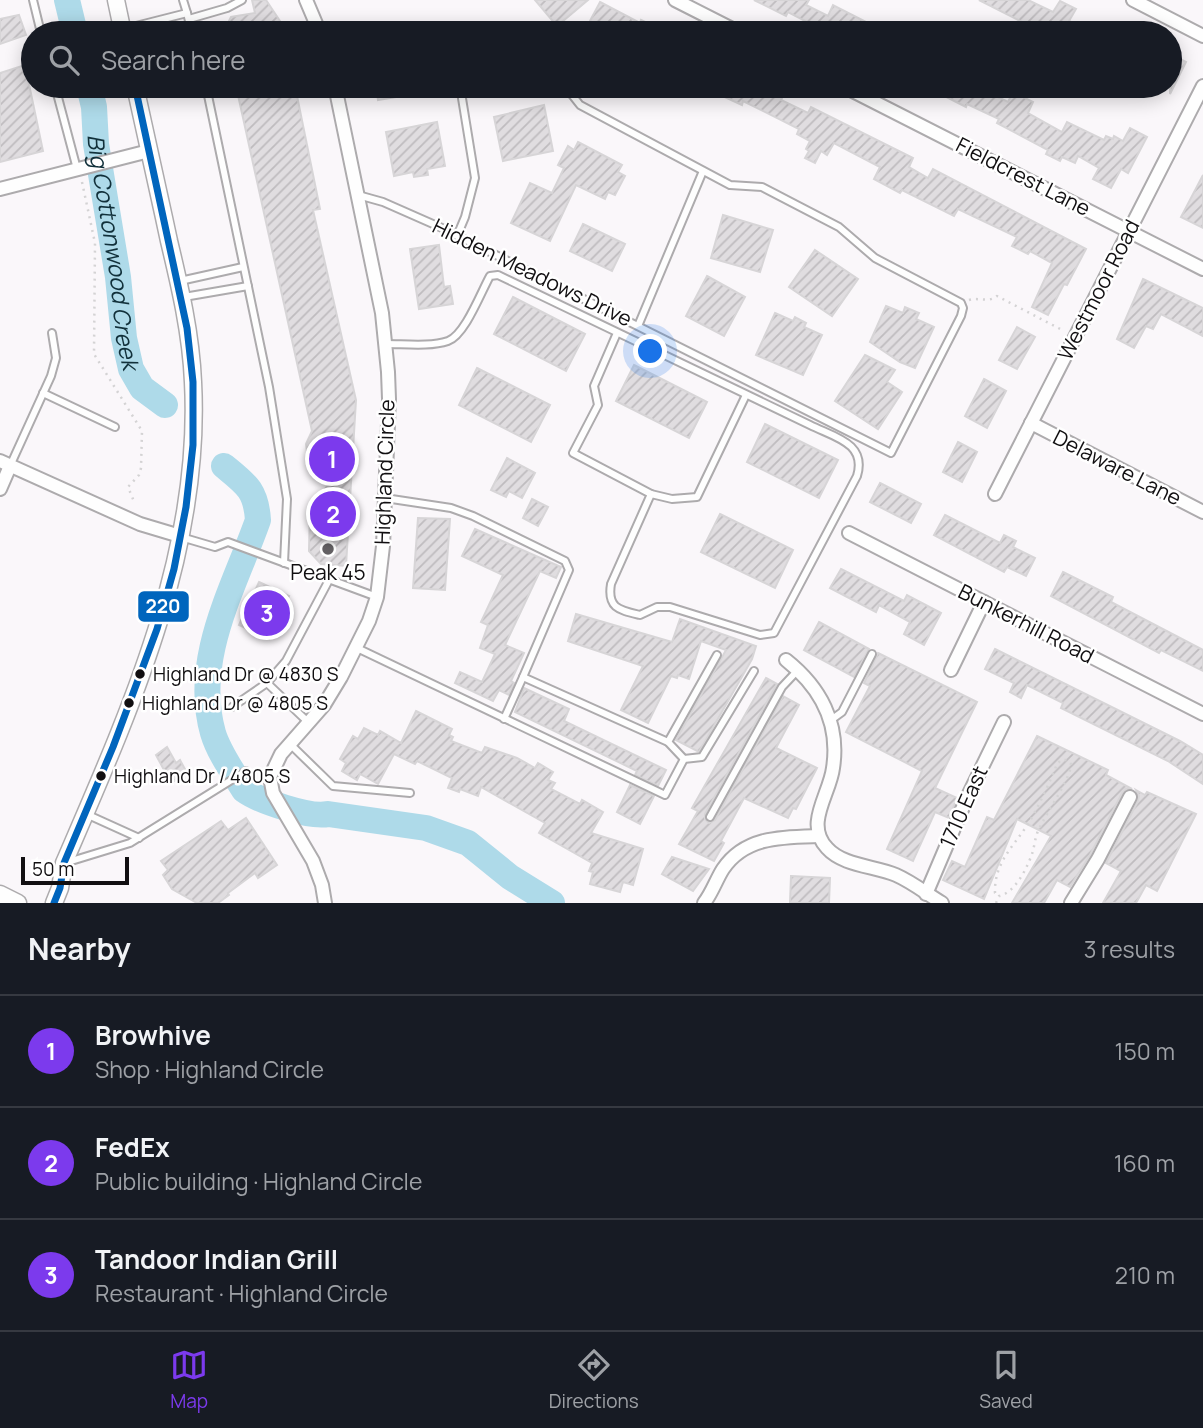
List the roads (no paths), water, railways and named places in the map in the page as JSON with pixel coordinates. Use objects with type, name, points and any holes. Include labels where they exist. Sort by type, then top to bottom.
[{"type":"main road","points":[[116,0],[121,21]]},
{"type":"main road","points":[[54,903],[65,863],[147,663],[168,590],[190,477],[194,414],[191,351],[138,98]]},
{"type":"main road","points":[[0,894],[18,903]]},
{"type":"street","points":[[306,0],[315,21]]},
{"type":"street","points":[[675,0],[716,21]]},
{"type":"street","points":[[1133,0],[1174,21]]},
{"type":"street","points":[[1182,25],[1203,36]]},
{"type":"street","name":"Westmoor Road","points":[[995,494],[1203,86]]},
{"type":"street","name":"Highland Circle","points":[[325,903],[313,861],[286,817],[274,793],[270,777],[289,743],[324,705],[357,648],[377,597],[383,546],[389,399],[386,344],[378,290],[338,98]]},
{"type":"street","name":"Fieldcrest Lane","points":[[867,98],[1203,269]]},
{"type":"street","points":[[0,189],[149,151]]},
{"type":"street","name":"Delaware Lane","points":[[1031,423],[1203,512]]},
{"type":"street","points":[[0,489],[5,463],[140,524],[180,536]]},
{"type":"street","name":"Bunkerhill Road","points":[[849,533],[1203,714]]},
{"type":"street","points":[[951,670],[984,602]]},
{"type":"street","points":[[786,660],[818,693],[831,720],[835,745],[833,768],[819,811],[819,836],[825,847],[835,855],[899,876],[942,903]]},
{"type":"street","name":"1710 East","points":[[926,894],[965,800],[1004,722]]},
{"type":"street","points":[[1071,903],[1098,859],[1130,797]]},
{"type":"street","points":[[704,903],[729,862],[751,845],[769,839],[819,836]]},
{"type":"lane","points":[[33,0],[38,21]]},
{"type":"lane","points":[[183,0],[189,21]]},
{"type":"lane","points":[[166,21],[228,8],[242,0]]},
{"type":"lane","points":[[58,98],[77,169]]},
{"type":"lane","points":[[208,98],[269,387],[287,499],[284,563]]},
{"type":"lane","points":[[457,236],[475,178],[462,98]]},
{"type":"lane","points":[[574,98],[580,105],[703,171],[638,326]]},
{"type":"lane","name":"Hidden Meadows Drive","points":[[358,195],[383,202],[457,236],[891,453],[961,316],[961,304],[874,258],[839,227],[762,187],[734,186],[703,171]]},
{"type":"lane","points":[[180,289],[243,267]]},
{"type":"lane","points":[[386,344],[450,341],[463,327],[490,276],[498,275],[854,448],[860,460],[857,476],[774,633],[760,635],[670,607],[657,607],[640,615],[621,610],[611,603],[611,584],[652,494]]},
{"type":"lane","points":[[180,289],[248,286]]},
{"type":"lane","points":[[617,332],[594,386],[598,405],[573,453],[652,494],[673,499],[696,497],[746,395]]},
{"type":"lane","points":[[5,463],[43,393],[56,358],[52,333]]},
{"type":"lane","points":[[43,393],[115,428]]},
{"type":"lane","points":[[385,498],[451,508],[565,561],[569,570],[504,719]]},
{"type":"lane","points":[[180,536],[215,547],[228,542],[377,597]]},
{"type":"lane","points":[[232,707],[267,682],[286,661],[330,580]]},
{"type":"lane","points":[[357,648],[665,794],[684,759]]},
{"type":"lane","points":[[831,720],[842,712],[872,654]]},
{"type":"lane","points":[[668,743],[717,655]]},
{"type":"lane","points":[[710,817],[782,687],[798,670]]},
{"type":"lane","points":[[684,759],[702,757],[754,671]]},
{"type":"lane","points":[[523,677],[668,743],[684,759]]},
{"type":"lane","points":[[267,682],[309,723]]},
{"type":"lane","points":[[289,743],[333,786],[410,793]]},
{"type":"lane","points":[[65,863],[130,843],[246,771]]},
{"type":"lane","points":[[86,813],[139,838]]},
{"type":"waterway","name":"Big Cottonwood Creek","points":[[67,0],[72,21]]},
{"type":"waterway","name":"Big Cottonwood Creek","points":[[92,98],[96,144],[118,277],[124,338],[131,369],[142,388],[165,405]]},
{"type":"waterway","name":"Big Cottonwood Creek","points":[[224,466],[252,494],[258,520],[219,624],[208,678],[208,705],[213,733],[244,790],[261,799],[297,811],[426,828],[468,843],[510,877],[552,903]]},
{"type":"place","name":"Browhive","points":[[332,459]]},
{"type":"place","name":"FedEx","points":[[333,514]]},
{"type":"place","name":"Peak 45","points":[[328,549]]},
{"type":"place","name":"Tandoor Indian Grill","points":[[267,613]]},
{"type":"place","name":"Highland Dr @ 4830 S","points":[[140,674]]},
{"type":"place","name":"Highland Dr @ 4805 S","points":[[129,703]]},
{"type":"place","name":"Highland Dr / 4805 S","points":[[101,776]]}]
